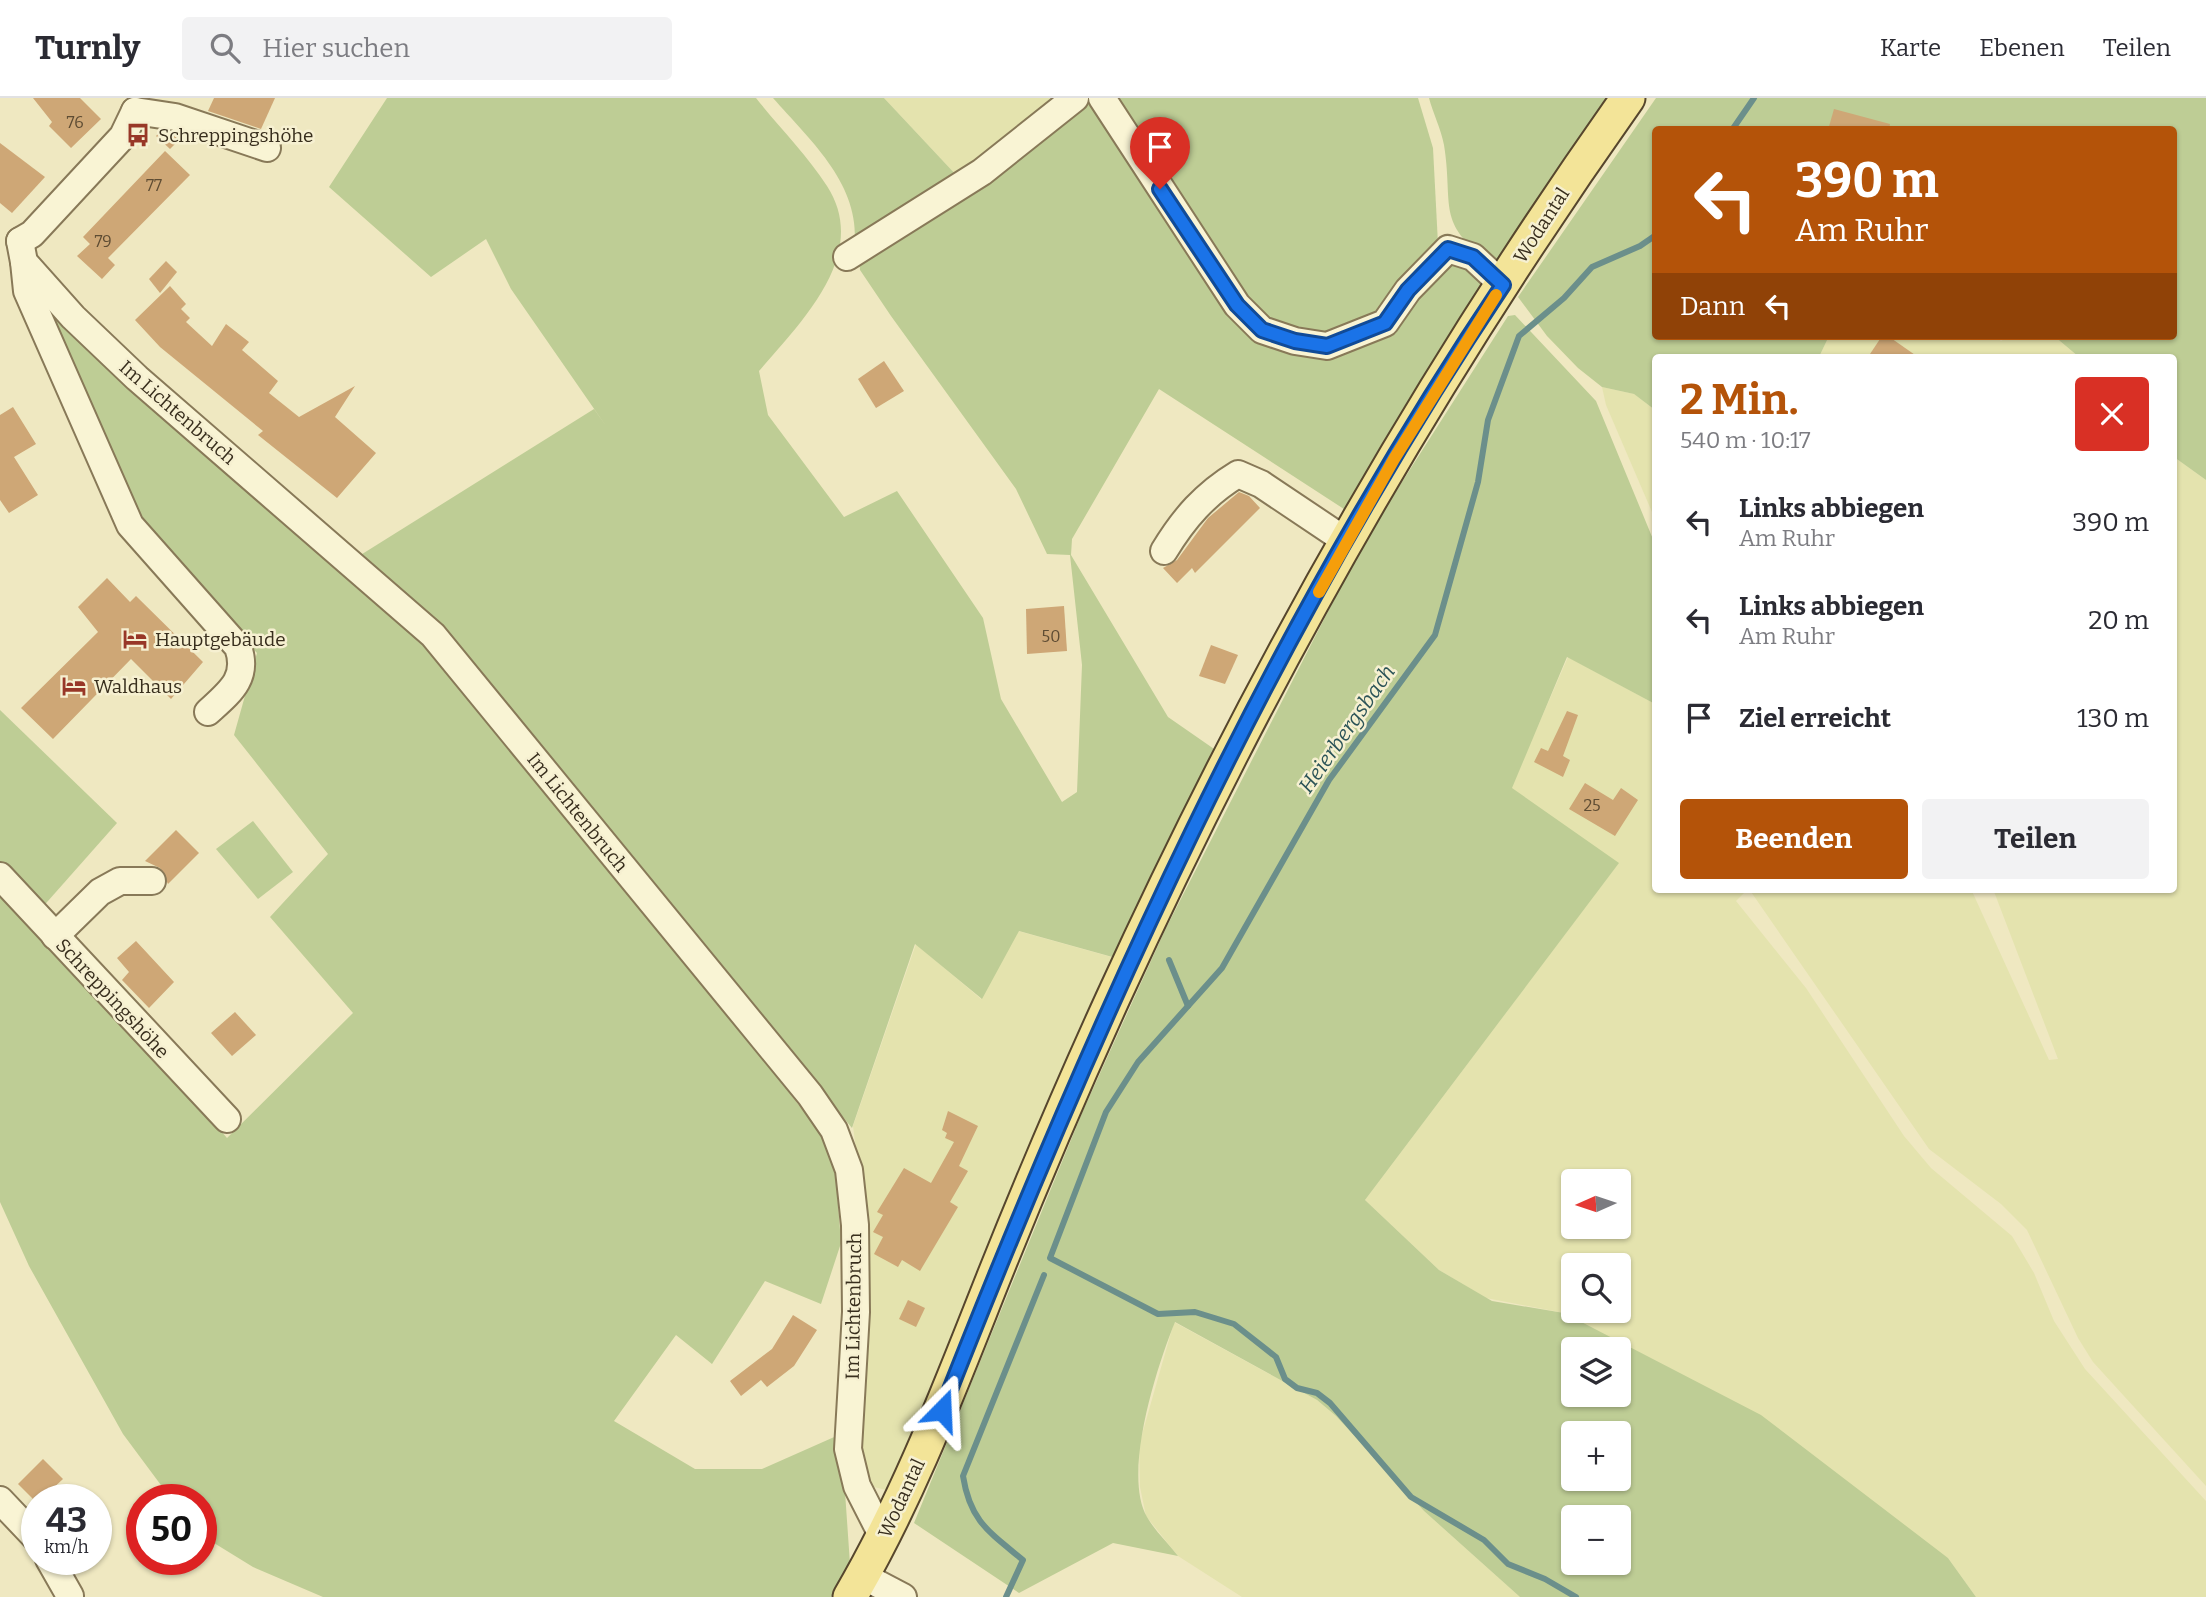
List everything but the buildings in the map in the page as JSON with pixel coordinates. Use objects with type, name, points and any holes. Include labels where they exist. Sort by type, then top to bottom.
[{"type":"main road","name":"Wodantal","points":[[856,1586],[883,1537],[942,1410],[1051,1136],[1115,995],[1239,741],[1346,541],[1462,346],[1562,191],[1628,98]]},
{"type":"street","points":[[847,257],[982,172],[1075,98]]},
{"type":"street","points":[[1102,98],[1237,305],[1262,330],[1295,341],[1327,346],[1385,323],[1408,290],[1448,249],[1473,257],[1503,285]]},
{"type":"street","points":[[208,712],[240,681],[242,660],[238,646],[130,525],[27,291],[10,243],[33,234],[124,136],[128,104],[267,148]]},
{"type":"street","name":"Im Lichtenbruch","points":[[10,243],[73,317],[137,378],[433,635],[810,1095],[834,1130],[849,1170],[855,1225],[856,1311],[848,1449],[857,1486],[883,1537]]},
{"type":"street","points":[[1164,551],[1184,518],[1216,487],[1238,474],[1261,484],[1346,541]]},
{"type":"street","name":"Schreppingshöhe","points":[[0,876],[227,1119]]},
{"type":"street","points":[[55,936],[100,892],[120,881],[152,881]]},
{"type":"street","points":[[0,1500],[21,1522]]},
{"type":"street","points":[[58,1575],[70,1596]]},
{"type":"street","points":[[856,1586],[903,1597]]},
{"type":"green space","points":[[387,98],[756,98],[827,186],[838,211],[841,237],[836,261],[811,309],[759,371],[768,415],[844,517],[897,491],[983,618],[1001,699],[1062,802],[1077,792],[1082,665],[1070,555],[1047,554],[1016,489],[891,316],[860,270],[859,257],[1082,98],[1093,98],[1233,307],[1328,353],[1450,257],[1461,261],[1486,287],[1377,454],[1347,511],[1159,389],[1072,539],[1071,555],[1168,717],[1217,751],[1116,958],[1019,931],[982,999],[915,944],[852,1128],[637,868],[359,556],[594,409],[606,426],[511,289],[486,239],[431,277],[329,187]]},
{"type":"green space","points":[[773,98],[884,98],[958,177],[855,239],[854,218],[839,180],[815,145]]},
{"type":"green space","points":[[884,98],[1064,98],[958,177]]},
{"type":"green space","points":[[1109,98],[1418,98],[1433,148],[1438,244],[1382,317],[1326,337],[1266,323],[1241,301]]},
{"type":"green space","points":[[1429,98],[1610,98],[1537,199],[1496,265],[1476,251],[1455,226],[1448,200],[1444,145]]},
{"type":"green space","points":[[1656,98],[2206,98],[2206,480],[2177,459],[2177,354],[2075,354],[2059,340],[2177,340],[2177,126],[1652,126],[1652,340],[1827,340],[1820,354],[1652,354],[1652,408],[1634,394],[1602,387],[1578,368],[1547,336],[1518,297]]},
{"type":"green space","points":[[33,291],[426,639],[697,972],[834,1151],[841,1243],[821,1304],[765,1281],[712,1364],[676,1335],[614,1421],[695,1469],[762,1469],[841,1434],[850,1564],[831,1597],[323,1597],[253,1567],[217,1545],[217,1484],[160,1484],[123,1434],[29,1266],[0,1202],[0,890],[131,1028],[227,1138],[353,1013],[270,917],[328,854],[234,735],[257,653],[136,521]]},
{"type":"green space","points":[[1515,315],[1596,401],[1652,537],[1652,702],[1567,657],[1512,788],[1619,863],[1365,1200],[1439,1270],[1492,1301],[1561,1312],[1561,1323],[1583,1323],[1610,1337],[1561,1337],[1561,1407],[1631,1407],[1631,1348],[1761,1415],[1948,1558],[1976,1597],[1520,1597],[1424,1511],[1336,1416],[1317,1400],[1175,1322],[1145,1420],[1138,1475],[1140,1498],[1147,1517],[1178,1556],[1113,1543],[1019,1593],[914,1523],[1082,1113],[1165,930],[1363,543],[1508,316]]},
{"type":"green space","points":[[1827,340],[2059,340],[2075,354],[1820,354]]},
{"type":"green space","points":[[1602,387],[1634,394],[1652,408],[1652,512],[1606,405]]},
{"type":"green space","points":[[2177,459],[2206,480],[2206,1486],[2093,1362],[2078,1338],[2027,1230],[2001,1204],[1929,1149],[1752,893],[1973,893],[2049,1060],[2058,1059],[1995,893],[2177,893]]},
{"type":"green space","points":[[1568,657],[1652,702],[1652,893],[1744,893],[1736,901],[1806,988],[1904,1136],[1931,1168],[2012,1236],[2034,1273],[2054,1321],[2085,1369],[2206,1501],[2206,1597],[1976,1597],[1948,1558],[1631,1356],[1631,1337],[1602,1337],[1580,1323],[1631,1323],[1631,1253],[1561,1253],[1561,1312],[1486,1298],[1439,1270],[1365,1200],[1618,864],[1511,788]]},
{"type":"green space","points":[[0,710],[117,823],[40,910],[0,869]]},
{"type":"green space","points":[[253,821],[293,872],[258,899],[216,849]]},
{"type":"green space","points":[[1018,931],[1115,958],[890,1491],[870,1486],[862,1472],[860,1429],[866,1230],[853,1126],[916,944],[981,999]]},
{"type":"green space","points":[[1174,1322],[1317,1400],[1336,1416],[1424,1511],[1520,1597],[1242,1597],[1178,1556],[1146,1516],[1140,1487],[1139,1445]]},
{"type":"waterway","name":"Heierbergsbach","points":[[1735,126],[1754,98]]},
{"type":"waterway","name":"Heierbergsbach","points":[[1576,1597],[1545,1579],[1508,1564],[1484,1540],[1411,1497],[1330,1403],[1317,1393],[1297,1388],[1285,1379],[1276,1357],[1234,1324],[1195,1312],[1158,1314],[1050,1258],[1106,1112],[1138,1062],[1222,968],[1329,780],[1435,635],[1478,482],[1488,420],[1519,336],[1564,298],[1592,267],[1640,246],[1652,238]]},
{"type":"waterway","points":[[1169,960],[1188,1006]]},
{"type":"waterway","name":"Heierbergsbach","points":[[1006,1597],[1023,1560],[991,1533],[976,1515],[963,1476],[1044,1275]]},
{"type":"slow traffic","points":[[1319,592],[1394,459],[1496,295]]},
{"type":"place","name":"Schreppingshöhe","points":[[138,135]]},
{"type":"place","name":"Hauptgebäude","points":[[135,639]]},
{"type":"place","name":"Waldhaus","points":[[74,686]]},
{"type":"route","points":[[942,1410],[1051,1136],[1174,869],[1346,541],[1462,346],[1503,285],[1473,257],[1448,249],[1408,290],[1385,323],[1327,346],[1295,341],[1262,330],[1237,305],[1160,189]]}]
